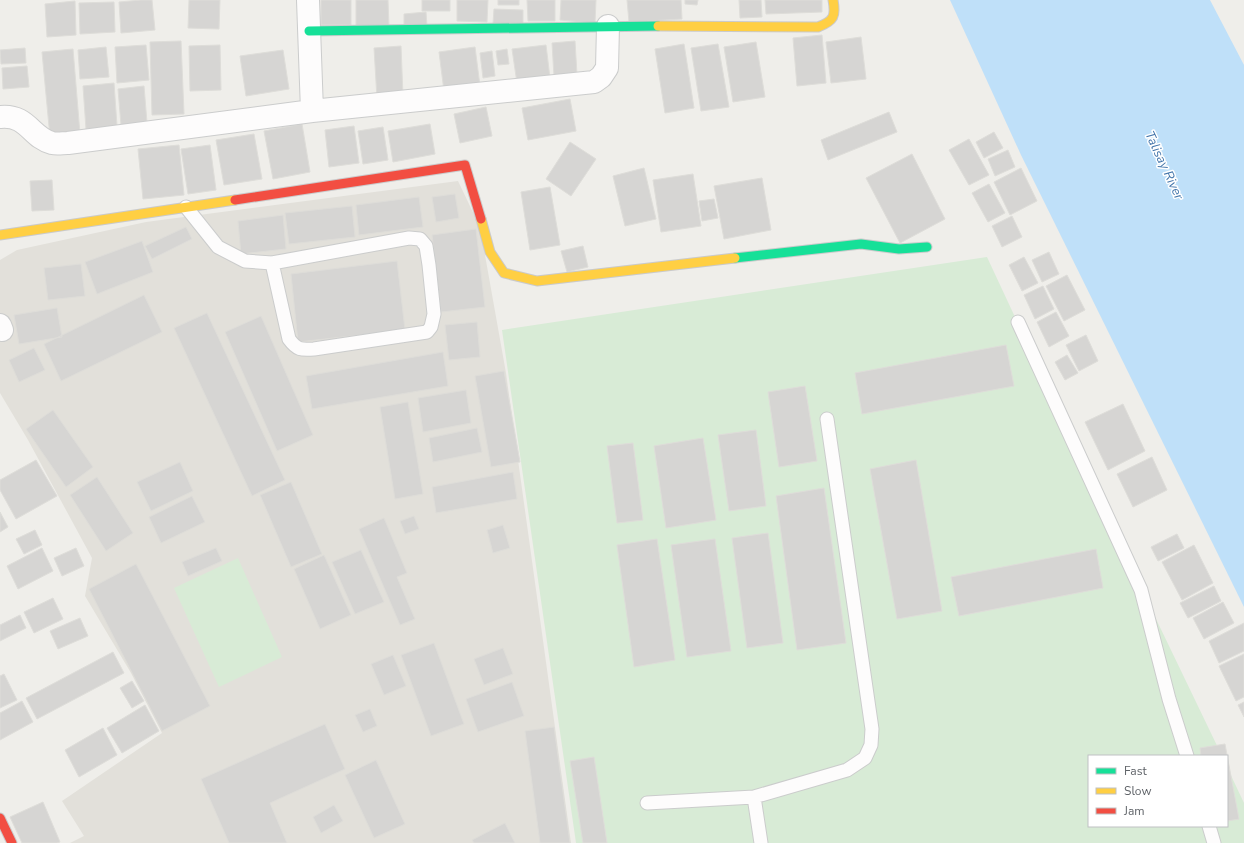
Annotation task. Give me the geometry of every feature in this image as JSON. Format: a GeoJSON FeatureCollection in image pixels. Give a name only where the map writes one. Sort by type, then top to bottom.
{"type":"FeatureCollection","features":[{"type":"Feature","properties":{"kind":"street"},"geometry":{"type":"LineString","coordinates":[[308,0],[312,111]]}},
{"type":"Feature","properties":{"kind":"street"},"geometry":{"type":"LineString","coordinates":[[309,31],[608,26],[818,27],[830,22],[833,17],[835,12],[833,0]]}},
{"type":"Feature","properties":{"kind":"street"},"geometry":{"type":"LineString","coordinates":[[0,117],[16,118],[42,138],[52,143],[68,144],[312,111],[594,82],[601,77],[607,68],[608,26]]}},
{"type":"Feature","properties":{"kind":"street"},"geometry":{"type":"LineString","coordinates":[[0,235],[465,164],[490,252],[504,273],[537,281],[861,244],[898,249],[927,247]]}},
{"type":"Feature","properties":{"kind":"street"},"geometry":{"type":"LineString","coordinates":[[0,818],[12,843]]}},
{"type":"Feature","properties":{"kind":"lane"},"geometry":{"type":"LineString","coordinates":[[186,207],[218,247],[245,261],[272,263],[409,238],[420,239],[426,246],[429,264],[434,314],[431,327],[427,332],[314,348],[303,349],[295,347],[289,339],[272,263]]}},
{"type":"Feature","properties":{"kind":"lane"},"geometry":{"type":"LineString","coordinates":[[1018,322],[1141,590],[1169,699],[1187,755]]}},
{"type":"Feature","properties":{"kind":"lane"},"geometry":{"type":"LineString","coordinates":[[647,803],[754,797],[847,770],[865,758],[871,745],[872,729],[827,419]]}},
{"type":"Feature","properties":{"kind":"lane"},"geometry":{"type":"LineString","coordinates":[[754,797],[761,843]]}},
{"type":"Feature","properties":{"kind":"lane"},"geometry":{"type":"LineString","coordinates":[[1209,827],[1214,843]]}},
{"type":"Feature","properties":{"kind":"shaded area"},"geometry":{"type":"Polygon","coordinates":[[[458,181],[480,227],[506,373],[571,843],[70,843],[84,836],[62,801],[162,733],[131,673],[85,596],[92,558],[28,440],[0,393],[0,260],[17,250],[146,222],[458,181]]]}},
{"type":"Feature","properties":{"kind":"green space"},"geometry":{"type":"Polygon","coordinates":[[[987,257],[1144,594],[1222,755],[1088,755],[1088,827],[1228,827],[1228,769],[1244,803],[1244,843],[576,843],[502,330],[987,257]]]}},
{"type":"Feature","properties":{"kind":"green space"},"geometry":{"type":"Polygon","coordinates":[[[238,558],[282,657],[219,687],[174,588],[238,558]]]}},
{"type":"Feature","properties":{"kind":"water","name":"Talisay River"},"geometry":{"type":"Polygon","coordinates":[[[950,0],[1210,0],[1244,65],[1244,607],[1021,155],[950,0]]]}},
{"type":"Feature","properties":{"kind":"building"},"geometry":{"type":"Polygon","coordinates":[[[152,0],[155,30],[121,33],[119,2],[152,0]]]}},
{"type":"Feature","properties":{"kind":"building"},"geometry":{"type":"Polygon","coordinates":[[[189,0],[220,0],[219,29],[188,28],[189,0]]]}},
{"type":"Feature","properties":{"kind":"building"},"geometry":{"type":"Polygon","coordinates":[[[321,0],[351,0],[351,25],[321,25],[321,0]]]}},
{"type":"Feature","properties":{"kind":"building"},"geometry":{"type":"Polygon","coordinates":[[[356,0],[388,0],[389,27],[356,27],[356,0]]]}},
{"type":"Feature","properties":{"kind":"building"},"geometry":{"type":"Polygon","coordinates":[[[422,0],[450,0],[450,11],[422,11],[422,0]]]}},
{"type":"Feature","properties":{"kind":"building"},"geometry":{"type":"Polygon","coordinates":[[[457,0],[488,0],[487,22],[457,21],[457,0]]]}},
{"type":"Feature","properties":{"kind":"building"},"geometry":{"type":"Polygon","coordinates":[[[498,0],[519,0],[519,5],[498,5],[498,0]]]}},
{"type":"Feature","properties":{"kind":"building"},"geometry":{"type":"Polygon","coordinates":[[[527,0],[555,0],[555,21],[528,21],[527,0]]]}},
{"type":"Feature","properties":{"kind":"building"},"geometry":{"type":"Polygon","coordinates":[[[561,0],[596,0],[595,23],[560,20],[561,0]]]}},
{"type":"Feature","properties":{"kind":"building"},"geometry":{"type":"Polygon","coordinates":[[[627,0],[681,0],[682,19],[629,22],[627,0]]]}},
{"type":"Feature","properties":{"kind":"building"},"geometry":{"type":"Polygon","coordinates":[[[685,0],[698,0],[697,5],[685,4],[685,0]]]}},
{"type":"Feature","properties":{"kind":"building"},"geometry":{"type":"Polygon","coordinates":[[[739,0],[761,0],[762,17],[740,18],[739,0]]]}},
{"type":"Feature","properties":{"kind":"building"},"geometry":{"type":"Polygon","coordinates":[[[765,0],[822,0],[822,12],[766,14],[765,0]]]}},
{"type":"Feature","properties":{"kind":"building"},"geometry":{"type":"Polygon","coordinates":[[[75,1],[76,35],[47,37],[45,4],[75,1]]]}},
{"type":"Feature","properties":{"kind":"building"},"geometry":{"type":"Polygon","coordinates":[[[114,2],[115,32],[80,34],[79,3],[114,2]]]}},
{"type":"Feature","properties":{"kind":"building"},"geometry":{"type":"Polygon","coordinates":[[[494,9],[523,10],[523,26],[493,24],[494,9]]]}},
{"type":"Feature","properties":{"kind":"building"},"geometry":{"type":"Polygon","coordinates":[[[426,12],[427,27],[404,28],[404,14],[426,12]]]}},
{"type":"Feature","properties":{"kind":"building"},"geometry":{"type":"Polygon","coordinates":[[[822,35],[826,83],[797,86],[793,38],[822,35]]]}},
{"type":"Feature","properties":{"kind":"building"},"geometry":{"type":"Polygon","coordinates":[[[861,37],[866,79],[831,83],[826,42],[861,37]]]}},
{"type":"Feature","properties":{"kind":"building"},"geometry":{"type":"Polygon","coordinates":[[[181,41],[184,114],[152,115],[150,42],[181,41]]]}},
{"type":"Feature","properties":{"kind":"building"},"geometry":{"type":"Polygon","coordinates":[[[575,41],[577,75],[554,76],[552,43],[575,41]]]}},
{"type":"Feature","properties":{"kind":"building"},"geometry":{"type":"Polygon","coordinates":[[[756,42],[765,97],[733,102],[724,47],[756,42]]]}},
{"type":"Feature","properties":{"kind":"building"},"geometry":{"type":"Polygon","coordinates":[[[684,44],[694,108],[665,113],[655,49],[684,44]]]}},
{"type":"Feature","properties":{"kind":"building"},"geometry":{"type":"Polygon","coordinates":[[[718,44],[729,107],[701,111],[691,48],[718,44]]]}},
{"type":"Feature","properties":{"kind":"building"},"geometry":{"type":"Polygon","coordinates":[[[146,45],[149,80],[117,83],[115,47],[146,45]]]}},
{"type":"Feature","properties":{"kind":"building"},"geometry":{"type":"Polygon","coordinates":[[[220,45],[221,90],[190,91],[189,46],[220,45]]]}},
{"type":"Feature","properties":{"kind":"building"},"geometry":{"type":"Polygon","coordinates":[[[546,45],[550,78],[517,83],[512,49],[546,45]]]}},
{"type":"Feature","properties":{"kind":"building"},"geometry":{"type":"Polygon","coordinates":[[[401,46],[403,97],[377,98],[374,48],[401,46]]]}},
{"type":"Feature","properties":{"kind":"building"},"geometry":{"type":"Polygon","coordinates":[[[106,47],[109,77],[80,79],[78,50],[106,47]]]}},
{"type":"Feature","properties":{"kind":"building"},"geometry":{"type":"Polygon","coordinates":[[[475,47],[480,86],[444,91],[439,52],[475,47]]]}},
{"type":"Feature","properties":{"kind":"building"},"geometry":{"type":"Polygon","coordinates":[[[25,48],[26,63],[1,64],[0,50],[25,48]]]}},
{"type":"Feature","properties":{"kind":"building"},"geometry":{"type":"Polygon","coordinates":[[[73,49],[80,134],[50,137],[42,52],[73,49]]]}},
{"type":"Feature","properties":{"kind":"building"},"geometry":{"type":"Polygon","coordinates":[[[507,49],[509,64],[498,65],[496,51],[507,49]]]}},
{"type":"Feature","properties":{"kind":"building"},"geometry":{"type":"Polygon","coordinates":[[[283,50],[289,89],[246,96],[240,56],[283,50]]]}},
{"type":"Feature","properties":{"kind":"building"},"geometry":{"type":"Polygon","coordinates":[[[492,51],[495,76],[483,78],[480,53],[492,51]]]}},
{"type":"Feature","properties":{"kind":"building"},"geometry":{"type":"Polygon","coordinates":[[[27,66],[29,87],[3,89],[2,68],[27,66]]]}},
{"type":"Feature","properties":{"kind":"building"},"geometry":{"type":"Polygon","coordinates":[[[114,83],[117,126],[86,129],[83,86],[114,83]]]}},
{"type":"Feature","properties":{"kind":"building"},"geometry":{"type":"Polygon","coordinates":[[[144,86],[147,123],[121,125],[118,89],[144,86]]]}},
{"type":"Feature","properties":{"kind":"building"},"geometry":{"type":"Polygon","coordinates":[[[570,99],[576,131],[528,140],[522,108],[570,99]]]}},
{"type":"Feature","properties":{"kind":"building"},"geometry":{"type":"Polygon","coordinates":[[[486,107],[492,136],[460,143],[454,114],[486,107]]]}},
{"type":"Feature","properties":{"kind":"building"},"geometry":{"type":"Polygon","coordinates":[[[889,112],[897,132],[828,160],[821,140],[889,112]]]}},
{"type":"Feature","properties":{"kind":"building"},"geometry":{"type":"Polygon","coordinates":[[[302,124],[310,172],[273,179],[264,131],[302,124]]]}},
{"type":"Feature","properties":{"kind":"building"},"geometry":{"type":"Polygon","coordinates":[[[430,124],[435,154],[393,162],[388,131],[430,124]]]}},
{"type":"Feature","properties":{"kind":"building"},"geometry":{"type":"Polygon","coordinates":[[[354,126],[359,163],[329,167],[325,130],[354,126]]]}},
{"type":"Feature","properties":{"kind":"building"},"geometry":{"type":"Polygon","coordinates":[[[383,127],[388,160],[363,164],[358,131],[383,127]]]}},
{"type":"Feature","properties":{"kind":"building"},"geometry":{"type":"Polygon","coordinates":[[[994,132],[1003,148],[984,158],[976,142],[994,132]]]}},
{"type":"Feature","properties":{"kind":"building"},"geometry":{"type":"Polygon","coordinates":[[[254,134],[262,179],[224,185],[216,140],[254,134]]]}},
{"type":"Feature","properties":{"kind":"building"},"geometry":{"type":"Polygon","coordinates":[[[969,139],[989,175],[969,185],[949,150],[969,139]]]}},
{"type":"Feature","properties":{"kind":"building"},"geometry":{"type":"Polygon","coordinates":[[[570,142],[596,159],[571,196],[546,179],[570,142]]]}},
{"type":"Feature","properties":{"kind":"building"},"geometry":{"type":"Polygon","coordinates":[[[179,145],[184,195],[143,199],[138,149],[179,145]]]}},
{"type":"Feature","properties":{"kind":"building"},"geometry":{"type":"Polygon","coordinates":[[[210,145],[216,190],[188,194],[181,149],[210,145]]]}},
{"type":"Feature","properties":{"kind":"building"},"geometry":{"type":"Polygon","coordinates":[[[1008,150],[1015,167],[995,176],[988,159],[1008,150]]]}},
{"type":"Feature","properties":{"kind":"building"},"geometry":{"type":"Polygon","coordinates":[[[912,154],[945,219],[900,243],[866,178],[912,154]]]}},
{"type":"Feature","properties":{"kind":"building"},"geometry":{"type":"Polygon","coordinates":[[[644,168],[656,219],[625,226],[613,176],[644,168]]]}},
{"type":"Feature","properties":{"kind":"building"},"geometry":{"type":"Polygon","coordinates":[[[1021,168],[1037,201],[1010,215],[994,182],[1021,168]]]}},
{"type":"Feature","properties":{"kind":"building"},"geometry":{"type":"Polygon","coordinates":[[[693,174],[701,226],[661,232],[653,180],[693,174]]]}},
{"type":"Feature","properties":{"kind":"building"},"geometry":{"type":"Polygon","coordinates":[[[762,178],[771,230],[724,239],[714,186],[762,178]]]}},
{"type":"Feature","properties":{"kind":"building"},"geometry":{"type":"Polygon","coordinates":[[[52,180],[54,210],[32,211],[30,181],[52,180]]]}},
{"type":"Feature","properties":{"kind":"building"},"geometry":{"type":"Polygon","coordinates":[[[989,184],[1005,213],[988,222],[972,193],[989,184]]]}},
{"type":"Feature","properties":{"kind":"building"},"geometry":{"type":"Polygon","coordinates":[[[550,187],[560,245],[530,250],[521,192],[550,187]]]}},
{"type":"Feature","properties":{"kind":"building"},"geometry":{"type":"Polygon","coordinates":[[[455,194],[459,218],[436,222],[432,197],[455,194]]]}},
{"type":"Feature","properties":{"kind":"building"},"geometry":{"type":"Polygon","coordinates":[[[419,197],[423,227],[359,235],[356,205],[419,197]]]}},
{"type":"Feature","properties":{"kind":"building"},"geometry":{"type":"Polygon","coordinates":[[[714,199],[718,218],[702,221],[699,201],[714,199]]]}},
{"type":"Feature","properties":{"kind":"building"},"geometry":{"type":"Polygon","coordinates":[[[352,206],[355,237],[289,244],[285,213],[352,206]]]}},
{"type":"Feature","properties":{"kind":"building"},"geometry":{"type":"Polygon","coordinates":[[[283,215],[286,249],[241,254],[238,221],[283,215]]]}},
{"type":"Feature","properties":{"kind":"building"},"geometry":{"type":"Polygon","coordinates":[[[1012,216],[1022,237],[1002,247],[992,226],[1012,216]]]}},
{"type":"Feature","properties":{"kind":"building"},"geometry":{"type":"Polygon","coordinates":[[[186,227],[192,239],[152,259],[145,246],[186,227]]]}},
{"type":"Feature","properties":{"kind":"building"},"geometry":{"type":"Polygon","coordinates":[[[476,229],[485,307],[441,312],[432,235],[476,229]]]}},
{"type":"Feature","properties":{"kind":"building"},"geometry":{"type":"Polygon","coordinates":[[[142,241],[153,272],[97,294],[85,262],[142,241]]]}},
{"type":"Feature","properties":{"kind":"building"},"geometry":{"type":"Polygon","coordinates":[[[583,246],[588,267],[567,272],[561,251],[583,246]]]}},
{"type":"Feature","properties":{"kind":"building"},"geometry":{"type":"Polygon","coordinates":[[[1049,252],[1059,274],[1042,282],[1032,260],[1049,252]]]}},
{"type":"Feature","properties":{"kind":"building"},"geometry":{"type":"Polygon","coordinates":[[[1024,257],[1038,283],[1022,291],[1009,265],[1024,257]]]}},
{"type":"Feature","properties":{"kind":"building"},"geometry":{"type":"Polygon","coordinates":[[[397,261],[405,330],[298,342],[291,274],[397,261]]]}},
{"type":"Feature","properties":{"kind":"building"},"geometry":{"type":"Polygon","coordinates":[[[81,264],[85,296],[48,300],[44,268],[81,264]]]}},
{"type":"Feature","properties":{"kind":"building"},"geometry":{"type":"Polygon","coordinates":[[[1067,275],[1085,310],[1064,321],[1046,286],[1067,275]]]}},
{"type":"Feature","properties":{"kind":"building"},"geometry":{"type":"Polygon","coordinates":[[[1043,286],[1054,309],[1035,319],[1024,295],[1043,286]]]}},
{"type":"Feature","properties":{"kind":"building"},"geometry":{"type":"Polygon","coordinates":[[[144,295],[162,332],[61,381],[44,344],[144,295]]]}},
{"type":"Feature","properties":{"kind":"building"},"geometry":{"type":"Polygon","coordinates":[[[57,308],[62,337],[19,344],[14,315],[57,308]]]}},
{"type":"Feature","properties":{"kind":"building"},"geometry":{"type":"Polygon","coordinates":[[[1056,312],[1069,336],[1049,347],[1037,322],[1056,312]]]}},
{"type":"Feature","properties":{"kind":"building"},"geometry":{"type":"Polygon","coordinates":[[[207,313],[285,480],[252,496],[174,328],[207,313]]]}},
{"type":"Feature","properties":{"kind":"building"},"geometry":{"type":"Polygon","coordinates":[[[261,316],[313,435],[277,451],[225,332],[261,316]]]}},
{"type":"Feature","properties":{"kind":"building"},"geometry":{"type":"Polygon","coordinates":[[[477,322],[480,357],[449,360],[445,325],[477,322]]]}},
{"type":"Feature","properties":{"kind":"building"},"geometry":{"type":"Polygon","coordinates":[[[1086,335],[1098,361],[1079,371],[1066,345],[1086,335]]]}},
{"type":"Feature","properties":{"kind":"building"},"geometry":{"type":"Polygon","coordinates":[[[1006,345],[1014,386],[862,414],[855,373],[1006,345]]]}},
{"type":"Feature","properties":{"kind":"building"},"geometry":{"type":"Polygon","coordinates":[[[34,348],[45,370],[19,382],[9,360],[34,348]]]}},
{"type":"Feature","properties":{"kind":"building"},"geometry":{"type":"Polygon","coordinates":[[[443,352],[448,386],[312,409],[306,376],[443,352]]]}},
{"type":"Feature","properties":{"kind":"building"},"geometry":{"type":"Polygon","coordinates":[[[1067,355],[1078,373],[1065,380],[1055,362],[1067,355]]]}},
{"type":"Feature","properties":{"kind":"building"},"geometry":{"type":"Polygon","coordinates":[[[504,371],[520,462],[491,467],[475,376],[504,371]]]}},
{"type":"Feature","properties":{"kind":"building"},"geometry":{"type":"Polygon","coordinates":[[[805,386],[817,461],[779,467],[768,392],[805,386]]]}},
{"type":"Feature","properties":{"kind":"building"},"geometry":{"type":"Polygon","coordinates":[[[466,390],[471,423],[423,432],[418,398],[466,390]]]}},
{"type":"Feature","properties":{"kind":"building"},"geometry":{"type":"Polygon","coordinates":[[[408,402],[423,494],[395,499],[380,407],[408,402]]]}},
{"type":"Feature","properties":{"kind":"building"},"geometry":{"type":"Polygon","coordinates":[[[1123,404],[1145,451],[1108,470],[1085,422],[1123,404]]]}},
{"type":"Feature","properties":{"kind":"building"},"geometry":{"type":"Polygon","coordinates":[[[53,410],[93,467],[66,487],[26,429],[53,410]]]}},
{"type":"Feature","properties":{"kind":"building"},"geometry":{"type":"Polygon","coordinates":[[[477,428],[482,452],[433,462],[429,438],[477,428]]]}},
{"type":"Feature","properties":{"kind":"building"},"geometry":{"type":"Polygon","coordinates":[[[756,430],[766,506],[729,511],[718,435],[756,430]]]}},
{"type":"Feature","properties":{"kind":"building"},"geometry":{"type":"Polygon","coordinates":[[[703,438],[716,520],[666,528],[654,446],[703,438]]]}},
{"type":"Feature","properties":{"kind":"building"},"geometry":{"type":"Polygon","coordinates":[[[633,443],[643,520],[617,523],[607,446],[633,443]]]}},
{"type":"Feature","properties":{"kind":"building"},"geometry":{"type":"Polygon","coordinates":[[[1152,457],[1167,490],[1133,507],[1117,474],[1152,457]]]}},
{"type":"Feature","properties":{"kind":"building"},"geometry":{"type":"Polygon","coordinates":[[[36,460],[57,496],[16,519],[0,490],[0,480],[36,460]]]}},
{"type":"Feature","properties":{"kind":"building"},"geometry":{"type":"Polygon","coordinates":[[[916,460],[942,611],[897,619],[870,469],[916,460]]]}},
{"type":"Feature","properties":{"kind":"building"},"geometry":{"type":"Polygon","coordinates":[[[180,462],[193,491],[151,511],[137,482],[180,462]]]}},
{"type":"Feature","properties":{"kind":"building"},"geometry":{"type":"Polygon","coordinates":[[[513,472],[517,499],[436,513],[432,487],[513,472]]]}},
{"type":"Feature","properties":{"kind":"building"},"geometry":{"type":"Polygon","coordinates":[[[97,477],[133,533],[106,551],[70,495],[97,477]]]}},
{"type":"Feature","properties":{"kind":"building"},"geometry":{"type":"Polygon","coordinates":[[[291,482],[322,554],[291,567],[260,495],[291,482]]]}},
{"type":"Feature","properties":{"kind":"building"},"geometry":{"type":"Polygon","coordinates":[[[824,488],[846,643],[797,650],[776,496],[824,488]]]}},
{"type":"Feature","properties":{"kind":"building"},"geometry":{"type":"Polygon","coordinates":[[[192,496],[205,522],[161,543],[149,517],[192,496]]]}},
{"type":"Feature","properties":{"kind":"building"},"geometry":{"type":"Polygon","coordinates":[[[0,512],[8,527],[0,532],[0,512]]]}},
{"type":"Feature","properties":{"kind":"building"},"geometry":{"type":"Polygon","coordinates":[[[414,516],[419,529],[405,534],[400,521],[414,516]]]}},
{"type":"Feature","properties":{"kind":"building"},"geometry":{"type":"Polygon","coordinates":[[[384,518],[407,573],[397,577],[415,619],[400,625],[359,529],[384,518]]]}},
{"type":"Feature","properties":{"kind":"building"},"geometry":{"type":"Polygon","coordinates":[[[503,525],[510,548],[493,553],[487,530],[503,525]]]}},
{"type":"Feature","properties":{"kind":"building"},"geometry":{"type":"Polygon","coordinates":[[[35,530],[42,545],[24,554],[16,539],[35,530]]]}},
{"type":"Feature","properties":{"kind":"building"},"geometry":{"type":"Polygon","coordinates":[[[768,533],[783,643],[747,648],[732,538],[768,533]]]}},
{"type":"Feature","properties":{"kind":"building"},"geometry":{"type":"Polygon","coordinates":[[[1177,534],[1184,548],[1158,561],[1151,547],[1177,534]]]}},
{"type":"Feature","properties":{"kind":"building"},"geometry":{"type":"Polygon","coordinates":[[[657,539],[675,660],[634,667],[617,545],[657,539]]]}},
{"type":"Feature","properties":{"kind":"building"},"geometry":{"type":"Polygon","coordinates":[[[715,539],[731,651],[687,657],[671,545],[715,539]]]}},
{"type":"Feature","properties":{"kind":"building"},"geometry":{"type":"Polygon","coordinates":[[[1194,545],[1213,583],[1182,600],[1162,562],[1194,545]]]}},
{"type":"Feature","properties":{"kind":"building"},"geometry":{"type":"Polygon","coordinates":[[[42,548],[53,571],[18,589],[7,566],[42,548]]]}},
{"type":"Feature","properties":{"kind":"building"},"geometry":{"type":"Polygon","coordinates":[[[76,548],[84,566],[62,576],[54,558],[76,548]]]}},
{"type":"Feature","properties":{"kind":"building"},"geometry":{"type":"Polygon","coordinates":[[[216,548],[222,561],[188,576],[182,562],[216,548]]]}},
{"type":"Feature","properties":{"kind":"building"},"geometry":{"type":"Polygon","coordinates":[[[1096,549],[1103,588],[959,616],[951,577],[1096,549]]]}},
{"type":"Feature","properties":{"kind":"building"},"geometry":{"type":"Polygon","coordinates":[[[361,550],[384,602],[355,614],[332,562],[361,550]]]}},
{"type":"Feature","properties":{"kind":"building"},"geometry":{"type":"Polygon","coordinates":[[[324,555],[351,615],[320,629],[294,569],[324,555]]]}},
{"type":"Feature","properties":{"kind":"building"},"geometry":{"type":"Polygon","coordinates":[[[136,564],[210,706],[162,731],[89,589],[136,564]]]}},
{"type":"Feature","properties":{"kind":"building"},"geometry":{"type":"Polygon","coordinates":[[[1214,586],[1221,601],[1188,618],[1180,603],[1214,586]]]}},
{"type":"Feature","properties":{"kind":"building"},"geometry":{"type":"Polygon","coordinates":[[[53,598],[63,619],[34,633],[24,612],[53,598]]]}},
{"type":"Feature","properties":{"kind":"building"},"geometry":{"type":"Polygon","coordinates":[[[1223,602],[1234,623],[1204,639],[1193,618],[1223,602]]]}},
{"type":"Feature","properties":{"kind":"building"},"geometry":{"type":"Polygon","coordinates":[[[20,615],[26,628],[0,641],[0,625],[20,615]]]}},
{"type":"Feature","properties":{"kind":"building"},"geometry":{"type":"Polygon","coordinates":[[[80,618],[88,636],[58,649],[50,631],[80,618]]]}},
{"type":"Feature","properties":{"kind":"building"},"geometry":{"type":"Polygon","coordinates":[[[1244,623],[1244,651],[1219,663],[1209,641],[1244,623]]]}},
{"type":"Feature","properties":{"kind":"building"},"geometry":{"type":"Polygon","coordinates":[[[434,643],[464,724],[431,736],[401,655],[434,643]]]}},
{"type":"Feature","properties":{"kind":"building"},"geometry":{"type":"Polygon","coordinates":[[[503,648],[513,674],[484,685],[474,659],[503,648]]]}},
{"type":"Feature","properties":{"kind":"building"},"geometry":{"type":"Polygon","coordinates":[[[113,652],[124,673],[37,719],[26,698],[113,652]]]}},
{"type":"Feature","properties":{"kind":"building"},"geometry":{"type":"Polygon","coordinates":[[[1244,654],[1244,697],[1236,701],[1219,666],[1244,654]]]}},
{"type":"Feature","properties":{"kind":"building"},"geometry":{"type":"Polygon","coordinates":[[[393,655],[406,686],[384,695],[371,664],[393,655]]]}},
{"type":"Feature","properties":{"kind":"building"},"geometry":{"type":"Polygon","coordinates":[[[4,674],[17,700],[0,708],[0,676],[4,674]]]}},
{"type":"Feature","properties":{"kind":"building"},"geometry":{"type":"Polygon","coordinates":[[[132,681],[144,701],[132,708],[120,688],[132,681]]]}},
{"type":"Feature","properties":{"kind":"building"},"geometry":{"type":"Polygon","coordinates":[[[512,682],[524,716],[478,732],[466,699],[512,682]]]}},
{"type":"Feature","properties":{"kind":"building"},"geometry":{"type":"Polygon","coordinates":[[[22,701],[33,722],[0,740],[0,713],[22,701]]]}},
{"type":"Feature","properties":{"kind":"building"},"geometry":{"type":"Polygon","coordinates":[[[1244,702],[1244,717],[1238,705],[1244,702]]]}},
{"type":"Feature","properties":{"kind":"building"},"geometry":{"type":"Polygon","coordinates":[[[145,705],[159,731],[122,753],[107,728],[145,705]]]}},
{"type":"Feature","properties":{"kind":"building"},"geometry":{"type":"Polygon","coordinates":[[[370,709],[377,726],[363,732],[355,715],[370,709]]]}},
{"type":"Feature","properties":{"kind":"building"},"geometry":{"type":"Polygon","coordinates":[[[325,724],[345,769],[270,803],[287,843],[229,843],[201,779],[325,724]]]}},
{"type":"Feature","properties":{"kind":"building"},"geometry":{"type":"Polygon","coordinates":[[[554,727],[570,843],[540,843],[525,731],[554,727]]]}},
{"type":"Feature","properties":{"kind":"building"},"geometry":{"type":"Polygon","coordinates":[[[103,728],[117,755],[79,777],[65,750],[103,728]]]}},
{"type":"Feature","properties":{"kind":"building"},"geometry":{"type":"Polygon","coordinates":[[[1225,744],[1227,755],[1201,755],[1200,748],[1225,744]]]}},
{"type":"Feature","properties":{"kind":"building"},"geometry":{"type":"Polygon","coordinates":[[[594,757],[607,843],[583,843],[570,761],[594,757]]]}},
{"type":"Feature","properties":{"kind":"building"},"geometry":{"type":"Polygon","coordinates":[[[376,760],[405,824],[374,838],[345,775],[376,760]]]}},
{"type":"Feature","properties":{"kind":"building"},"geometry":{"type":"Polygon","coordinates":[[[1228,760],[1239,819],[1228,821],[1228,760]]]}},
{"type":"Feature","properties":{"kind":"building"},"geometry":{"type":"Polygon","coordinates":[[[43,802],[60,842],[22,843],[10,817],[43,802]]]}},
{"type":"Feature","properties":{"kind":"building"},"geometry":{"type":"Polygon","coordinates":[[[334,805],[343,821],[321,833],[313,817],[334,805]]]}},
{"type":"Feature","properties":{"kind":"building"},"geometry":{"type":"Polygon","coordinates":[[[505,823],[515,843],[474,843],[472,840],[505,823]]]}},
{"type":"Feature","properties":{"kind":"traffic: fast"},"geometry":{"type":"LineString","coordinates":[[309,31],[658,26]]}},
{"type":"Feature","properties":{"kind":"traffic: fast"},"geometry":{"type":"LineString","coordinates":[[735,258],[861,244],[899,249],[927,247]]}},
{"type":"Feature","properties":{"kind":"traffic: slow"},"geometry":{"type":"LineString","coordinates":[[658,26],[818,27],[828,22],[833,17],[833,0]]}},
{"type":"Feature","properties":{"kind":"traffic: slow"},"geometry":{"type":"LineString","coordinates":[[0,235],[235,200]]}},
{"type":"Feature","properties":{"kind":"traffic: slow"},"geometry":{"type":"LineString","coordinates":[[481,219],[490,252],[504,273],[537,281],[735,258]]}},
{"type":"Feature","properties":{"kind":"traffic: jam"},"geometry":{"type":"LineString","coordinates":[[235,200],[465,165],[481,219]]}},
{"type":"Feature","properties":{"kind":"traffic: jam"},"geometry":{"type":"LineString","coordinates":[[0,818],[12,843]]}}]}
